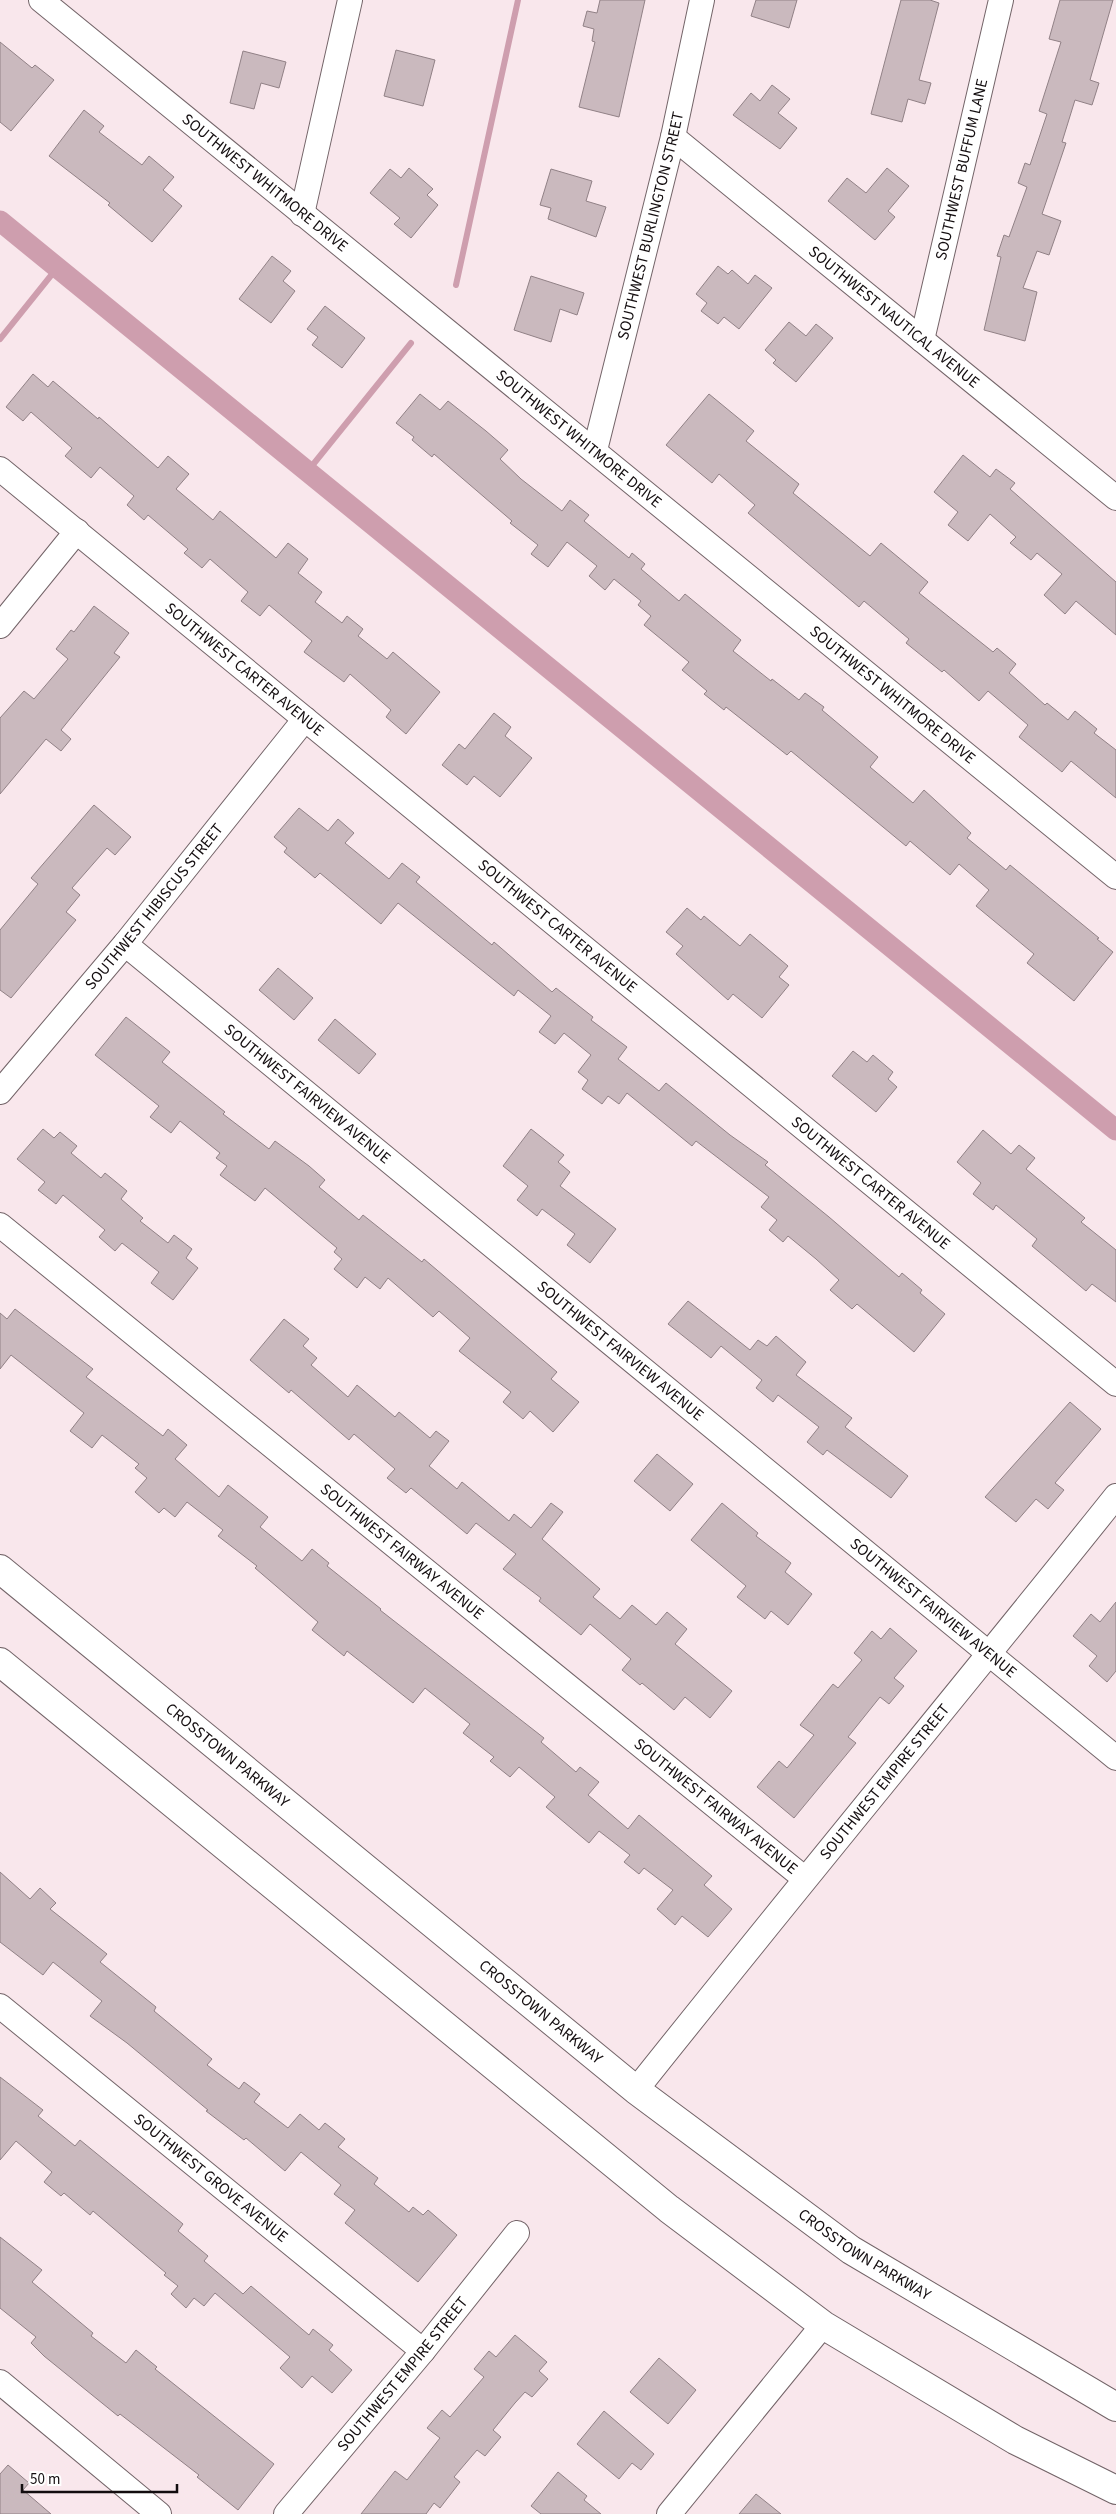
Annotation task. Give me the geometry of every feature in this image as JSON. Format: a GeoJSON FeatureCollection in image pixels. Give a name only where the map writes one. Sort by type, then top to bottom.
{"type":"FeatureCollection","features":[{"type":"Feature","properties":{"kind":"main road","name":"CROSSTOWN PARKWAY"},"geometry":{"type":"LineString","coordinates":[[0,1569],[636,2090],[851,2250],[1116,2407]]}},
{"type":"Feature","properties":{"kind":"main road"},"geometry":{"type":"LineString","coordinates":[[0,1662],[669,2210],[823,2325],[1015,2440],[1116,2490]]}},
{"type":"Feature","properties":{"kind":"street"},"geometry":{"type":"LineString","coordinates":[[302,214],[350,0]]}},
{"type":"Feature","properties":{"kind":"street","name":"SOUTHWEST BURLINGTON STREET"},"geometry":{"type":"LineString","coordinates":[[595,450],[672,137],[702,0]]}},
{"type":"Feature","properties":{"kind":"street","name":"SOUTHWEST BUFFUM LANE"},"geometry":{"type":"LineString","coordinates":[[922,340],[1001,0]]}},
{"type":"Feature","properties":{"kind":"street","name":"SOUTHWEST WHITMORE DRIVE"},"geometry":{"type":"LineString","coordinates":[[47,2],[302,214],[595,450],[1116,877]]}},
{"type":"Feature","properties":{"kind":"street","name":"SOUTHWEST NAUTICAL AVENUE"},"geometry":{"type":"LineString","coordinates":[[672,137],[1116,498]]}},
{"type":"Feature","properties":{"kind":"street","name":"SOUTHWEST CARTER AVENUE"},"geometry":{"type":"LineString","coordinates":[[0,469],[1116,1384]]}},
{"type":"Feature","properties":{"kind":"street"},"geometry":{"type":"LineString","coordinates":[[0,626],[77,531]]}},
{"type":"Feature","properties":{"kind":"street","name":"SOUTHWEST HIBISCUS STREET"},"geometry":{"type":"LineString","coordinates":[[0,1092],[125,944],[305,719]]}},
{"type":"Feature","properties":{"kind":"street","name":"SOUTHWEST FAIRVIEW AVENUE"},"geometry":{"type":"LineString","coordinates":[[125,944],[1116,1758]]}},
{"type":"Feature","properties":{"kind":"street","name":"SOUTHWEST FAIRWAY AVENUE"},"geometry":{"type":"LineString","coordinates":[[0,1225],[804,1878]]}},
{"type":"Feature","properties":{"kind":"street","name":"SOUTHWEST EMPIRE STREET"},"geometry":{"type":"LineString","coordinates":[[636,2090],[804,1878],[989,1655],[1116,1496]]}},
{"type":"Feature","properties":{"kind":"street","name":"SOUTHWEST GROVE AVENUE"},"geometry":{"type":"LineString","coordinates":[[0,2006],[423,2351]]}},
{"type":"Feature","properties":{"kind":"street","name":"SOUTHWEST EMPIRE STREET"},"geometry":{"type":"LineString","coordinates":[[286,2514],[423,2351],[517,2233]]}},
{"type":"Feature","properties":{"kind":"street"},"geometry":{"type":"LineString","coordinates":[[669,2514],[823,2325]]}},
{"type":"Feature","properties":{"kind":"street"},"geometry":{"type":"LineString","coordinates":[[0,2382],[160,2514]]}},
{"type":"Feature","properties":{"kind":"building"},"geometry":{"type":"Polygon","coordinates":[[[600,0],[645,0],[619,117],[579,107],[595,42],[592,41],[594,29],[583,26],[587,11],[597,13],[600,0]]]}},
{"type":"Feature","properties":{"kind":"building"},"geometry":{"type":"Polygon","coordinates":[[[756,0],[797,0],[789,28],[751,16],[756,0]]]}},
{"type":"Feature","properties":{"kind":"building"},"geometry":{"type":"Polygon","coordinates":[[[901,0],[930,0],[939,3],[919,80],[931,83],[925,104],[908,99],[902,122],[871,114],[901,0]]]}},
{"type":"Feature","properties":{"kind":"building"},"geometry":{"type":"Polygon","coordinates":[[[1060,0],[1113,0],[1090,80],[1099,83],[1092,105],[1075,100],[1062,142],[1066,143],[1042,214],[1061,221],[1049,255],[1037,251],[1023,288],[1037,292],[1025,341],[984,330],[1001,257],[997,256],[1004,235],[1009,237],[1027,187],[1018,183],[1025,163],[1030,165],[1047,114],[1039,111],[1061,42],[1049,39],[1060,0]]]}},
{"type":"Feature","properties":{"kind":"building"},"geometry":{"type":"Polygon","coordinates":[[[0,42],[32,68],[35,65],[54,80],[11,131],[0,122],[0,42]]]}},
{"type":"Feature","properties":{"kind":"building"},"geometry":{"type":"Polygon","coordinates":[[[396,50],[435,60],[423,106],[384,96],[396,50]]]}},
{"type":"Feature","properties":{"kind":"building"},"geometry":{"type":"Polygon","coordinates":[[[243,51],[286,62],[279,88],[261,83],[254,109],[230,103],[243,51]]]}},
{"type":"Feature","properties":{"kind":"building"},"geometry":{"type":"Polygon","coordinates":[[[772,85],[790,99],[778,113],[797,128],[780,149],[733,115],[751,93],[760,101],[772,85]]]}},
{"type":"Feature","properties":{"kind":"building"},"geometry":{"type":"Polygon","coordinates":[[[84,110],[104,126],[99,132],[142,165],[149,156],[174,177],[163,190],[182,206],[152,242],[108,205],[110,203],[49,156],[84,110]]]}},
{"type":"Feature","properties":{"kind":"building"},"geometry":{"type":"Polygon","coordinates":[[[409,168],[433,189],[427,195],[438,205],[411,238],[394,224],[400,218],[370,193],[390,169],[401,178],[409,168]]]}},
{"type":"Feature","properties":{"kind":"building"},"geometry":{"type":"Polygon","coordinates":[[[887,168],[909,186],[888,211],[895,217],[875,240],[828,201],[847,178],[866,193],[887,168]]]}},
{"type":"Feature","properties":{"kind":"building"},"geometry":{"type":"Polygon","coordinates":[[[551,169],[592,181],[586,201],[606,207],[596,237],[548,219],[551,208],[540,205],[551,169]]]}},
{"type":"Feature","properties":{"kind":"building"},"geometry":{"type":"Polygon","coordinates":[[[272,256],[291,271],[283,281],[295,291],[271,323],[239,299],[272,256]]]}},
{"type":"Feature","properties":{"kind":"building"},"geometry":{"type":"Polygon","coordinates":[[[718,266],[728,274],[732,270],[748,284],[755,275],[772,288],[739,329],[724,317],[718,324],[701,311],[707,303],[696,294],[718,266]]]}},
{"type":"Feature","properties":{"kind":"building"},"geometry":{"type":"Polygon","coordinates":[[[531,276],[584,293],[577,315],[560,309],[551,342],[514,330],[531,276]]]}},
{"type":"Feature","properties":{"kind":"building"},"geometry":{"type":"Polygon","coordinates":[[[325,306],[365,338],[342,368],[312,345],[318,337],[307,329],[325,306]]]}},
{"type":"Feature","properties":{"kind":"building"},"geometry":{"type":"Polygon","coordinates":[[[789,322],[806,336],[816,324],[833,338],[796,382],[773,363],[776,360],[765,350],[789,322]]]}},
{"type":"Feature","properties":{"kind":"building"},"geometry":{"type":"Polygon","coordinates":[[[33,374],[48,387],[53,381],[98,419],[99,417],[158,468],[168,456],[189,474],[176,489],[213,520],[220,511],[276,558],[288,543],[308,559],[298,573],[322,592],[315,602],[342,623],[347,616],[363,629],[358,636],[387,659],[393,652],[440,692],[406,734],[386,717],[391,710],[350,674],[344,682],[304,652],[312,641],[269,605],[260,616],[241,601],[248,592],[210,559],[202,568],[184,553],[188,549],[148,515],[144,520],[127,505],[134,496],[100,467],[91,478],[65,456],[72,448],[31,412],[23,421],[6,407],[33,374]]]}},
{"type":"Feature","properties":{"kind":"building"},"geometry":{"type":"Polygon","coordinates":[[[420,394],[440,410],[448,401],[486,431],[508,450],[500,459],[521,479],[562,511],[570,500],[589,515],[584,521],[629,558],[632,553],[645,564],[641,569],[679,601],[685,594],[741,640],[733,651],[799,700],[805,693],[824,707],[822,710],[878,757],[870,767],[913,803],[924,790],[971,833],[967,838],[1006,870],[1010,865],[1099,938],[1097,939],[1113,952],[1074,1001],[1027,963],[1034,954],[976,906],[989,890],[959,864],[950,875],[910,841],[906,846],[791,751],[787,755],[726,707],[724,710],[704,694],[707,691],[682,670],[689,662],[644,625],[651,616],[638,605],[641,601],[614,579],[605,590],[589,576],[597,566],[567,542],[548,567],[531,554],[538,545],[510,523],[512,521],[434,454],[432,457],[412,440],[414,437],[396,423],[420,394]]]}},
{"type":"Feature","properties":{"kind":"building"},"geometry":{"type":"Polygon","coordinates":[[[709,394],[754,431],[746,441],[799,484],[793,493],[870,556],[881,543],[928,582],[919,593],[993,652],[997,648],[1016,664],[1009,673],[1045,705],[1047,703],[1068,720],[1075,711],[1097,729],[1094,733],[1116,750],[1116,798],[1071,761],[1062,772],[1019,737],[1028,725],[988,691],[979,701],[944,670],[942,672],[906,643],[909,639],[864,601],[859,607],[748,513],[755,505],[719,474],[712,483],[666,445],[709,394]]]}},
{"type":"Feature","properties":{"kind":"building"},"geometry":{"type":"Polygon","coordinates":[[[963,455],[990,477],[996,469],[1015,483],[1010,489],[1116,582],[1116,635],[1076,601],[1065,614],[1044,595],[1062,574],[1037,553],[1031,560],[1010,543],[1016,537],[990,514],[968,541],[948,525],[958,512],[934,492],[963,455]]]}},
{"type":"Feature","properties":{"kind":"building"},"geometry":{"type":"Polygon","coordinates":[[[94,606],[129,633],[114,653],[120,657],[61,730],[71,739],[61,751],[46,739],[0,794],[0,718],[24,691],[34,699],[68,659],[56,649],[71,630],[74,632],[94,606]]]}},
{"type":"Feature","properties":{"kind":"building"},"geometry":{"type":"Polygon","coordinates":[[[494,713],[511,727],[505,736],[532,758],[500,797],[474,776],[467,785],[442,765],[459,744],[465,749],[494,713]]]}},
{"type":"Feature","properties":{"kind":"building"},"geometry":{"type":"Polygon","coordinates":[[[94,805],[131,837],[115,855],[107,848],[72,888],[80,895],[66,912],[76,920],[11,998],[0,990],[0,930],[38,884],[31,878],[94,805]]]}},
{"type":"Feature","properties":{"kind":"building"},"geometry":{"type":"Polygon","coordinates":[[[299,808],[328,831],[338,819],[354,833],[345,843],[389,879],[402,863],[420,877],[416,882],[492,945],[494,942],[552,992],[556,988],[593,1017],[591,1020],[627,1047],[618,1059],[659,1091],[666,1083],[730,1135],[768,1162],[765,1165],[899,1277],[902,1273],[922,1290],[920,1293],[945,1314],[914,1352],[857,1304],[852,1309],[830,1290],[839,1280],[816,1259],[788,1236],[783,1242],[769,1230],[777,1220],[761,1207],[769,1197],[696,1141],[692,1146],[627,1093],[619,1104],[608,1096],[602,1104],[582,1089],[588,1080],[578,1072],[591,1055],[564,1033],[555,1044],[539,1032],[551,1016],[518,990],[514,996],[398,903],[381,924],[320,873],[315,878],[284,852],[287,848],[274,837],[299,808]]]}},
{"type":"Feature","properties":{"kind":"building"},"geometry":{"type":"Polygon","coordinates":[[[687,908],[701,920],[704,916],[740,946],[750,934],[788,966],[779,977],[789,985],[762,1018],[733,994],[728,1000],[676,954],[683,946],[666,932],[687,908]]]}},
{"type":"Feature","properties":{"kind":"building"},"geometry":{"type":"Polygon","coordinates":[[[278,968],[313,998],[294,1020],[259,990],[278,968]]]}},
{"type":"Feature","properties":{"kind":"building"},"geometry":{"type":"Polygon","coordinates":[[[126,1017],[170,1052],[162,1062],[225,1112],[223,1114],[269,1149],[275,1141],[309,1166],[325,1180],[319,1187],[359,1220],[363,1215],[422,1262],[424,1259],[557,1372],[551,1379],[579,1402],[553,1432],[530,1411],[523,1419],[503,1402],[511,1392],[459,1351],[470,1338],[439,1311],[433,1317],[388,1278],[380,1289],[365,1277],[357,1288],[334,1269],[342,1259],[334,1252],[337,1248],[265,1188],[255,1201],[220,1175],[227,1166],[216,1158],[220,1153],[180,1121],[171,1133],[150,1117],[159,1106],[95,1055],[126,1017]]]}},
{"type":"Feature","properties":{"kind":"building"},"geometry":{"type":"Polygon","coordinates":[[[335,1019],[376,1054],[359,1074],[318,1040],[335,1019]]]}},
{"type":"Feature","properties":{"kind":"building"},"geometry":{"type":"Polygon","coordinates":[[[853,1051],[867,1062],[873,1055],[893,1072],[888,1079],[897,1087],[876,1112],[832,1076],[853,1051]]]}},
{"type":"Feature","properties":{"kind":"building"},"geometry":{"type":"Polygon","coordinates":[[[43,1129],[54,1138],[60,1132],[77,1146],[71,1153],[101,1178],[105,1173],[127,1191],[121,1199],[143,1218],[140,1221],[168,1243],[174,1235],[192,1249],[186,1258],[198,1268],[173,1300],[151,1283],[159,1272],[122,1243],[115,1251],[99,1237],[105,1230],[63,1195],[56,1204],[38,1190],[45,1182],[17,1159],[43,1129]]]}},
{"type":"Feature","properties":{"kind":"building"},"geometry":{"type":"Polygon","coordinates":[[[531,1129],[564,1155],[558,1162],[570,1172],[560,1186],[616,1229],[590,1263],[567,1245],[575,1234],[542,1209],[537,1216],[517,1200],[528,1186],[503,1166],[531,1129]]]}},
{"type":"Feature","properties":{"kind":"building"},"geometry":{"type":"Polygon","coordinates":[[[983,1130],[1011,1154],[1019,1145],[1035,1158],[1026,1169],[1085,1218],[1081,1222],[1116,1250],[1116,1302],[1092,1284],[1086,1291],[1032,1246],[1037,1239],[996,1205],[993,1210],[973,1194],[981,1183],[957,1162],[983,1130]]]}},
{"type":"Feature","properties":{"kind":"building"},"geometry":{"type":"Polygon","coordinates":[[[688,1301],[750,1350],[758,1340],[767,1346],[776,1336],[806,1362],[796,1375],[852,1418],[845,1427],[908,1476],[891,1498],[827,1450],[823,1455],[807,1442],[819,1427],[778,1395],[773,1402],[756,1388],[762,1380],[721,1346],[711,1358],[668,1324],[688,1301]]]}},
{"type":"Feature","properties":{"kind":"building"},"geometry":{"type":"Polygon","coordinates":[[[15,1309],[93,1369],[86,1377],[163,1436],[168,1429],[187,1445],[175,1459],[219,1497],[228,1485],[268,1517],[260,1527],[302,1561],[312,1549],[329,1563],[327,1566],[380,1610],[544,1738],[541,1742],[576,1772],[580,1767],[599,1782],[588,1795],[628,1829],[639,1815],[712,1876],[704,1885],[732,1909],[708,1937],[682,1916],[675,1925],[657,1909],[673,1890],[644,1868],[639,1874],[624,1862],[630,1855],[599,1831],[589,1843],[546,1807],[555,1797],[519,1767],[510,1777],[490,1761],[494,1757],[463,1733],[470,1724],[425,1688],[413,1703],[347,1651],[344,1656],[312,1630],[318,1622],[255,1568],[257,1566],[218,1536],[223,1530],[187,1502],[175,1517],[164,1508],[159,1513],[135,1492],[147,1478],[135,1468],[139,1464],[102,1435],[92,1448],[70,1431],[84,1413],[11,1355],[0,1369],[0,1313],[7,1319],[15,1309]]]}},
{"type":"Feature","properties":{"kind":"building"},"geometry":{"type":"Polygon","coordinates":[[[284,1319],[309,1339],[303,1346],[317,1358],[311,1365],[348,1397],[357,1385],[395,1417],[399,1412],[430,1438],[436,1431],[449,1441],[429,1466],[457,1489],[462,1482],[509,1521],[514,1514],[531,1528],[551,1503],[563,1512],[542,1539],[600,1589],[593,1597],[620,1619],[632,1605],[656,1625],[667,1612],[687,1629],[675,1644],[732,1691],[710,1718],[685,1697],[674,1710],[642,1683],[640,1685],[622,1670],[631,1659],[590,1624],[581,1635],[539,1601],[541,1598],[503,1569],[516,1554],[476,1523],[467,1534],[411,1488],[406,1493],[387,1478],[395,1469],[354,1434],[349,1440],[291,1390],[289,1393],[250,1360],[284,1319]]]}},
{"type":"Feature","properties":{"kind":"building"},"geometry":{"type":"Polygon","coordinates":[[[1070,1402],[1101,1429],[1055,1483],[1064,1490],[1048,1509],[1036,1499],[1016,1522],[985,1497],[1070,1402]]]}},
{"type":"Feature","properties":{"kind":"building"},"geometry":{"type":"Polygon","coordinates":[[[657,1454],[693,1484],[670,1511],[634,1481],[657,1454]]]}},
{"type":"Feature","properties":{"kind":"building"},"geometry":{"type":"Polygon","coordinates":[[[722,1503],[758,1533],[756,1536],[791,1563],[785,1572],[812,1594],[788,1625],[771,1611],[765,1619],[737,1597],[746,1586],[691,1540],[722,1503]]]}},
{"type":"Feature","properties":{"kind":"building"},"geometry":{"type":"Polygon","coordinates":[[[1116,1602],[1116,1671],[1107,1682],[1089,1666],[1097,1656],[1073,1636],[1091,1614],[1100,1622],[1116,1602]]]}},
{"type":"Feature","properties":{"kind":"building"},"geometry":{"type":"Polygon","coordinates":[[[890,1628],[917,1651],[894,1678],[904,1686],[889,1704],[880,1697],[848,1737],[856,1743],[794,1818],[757,1787],[779,1761],[787,1768],[814,1735],[800,1725],[833,1684],[838,1688],[862,1660],[854,1653],[872,1631],[881,1639],[890,1628]]]}},
{"type":"Feature","properties":{"kind":"building"},"geometry":{"type":"Polygon","coordinates":[[[0,1872],[30,1899],[40,1888],[56,1903],[50,1909],[107,1954],[100,1962],[156,2007],[154,2011],[212,2059],[207,2065],[239,2089],[244,2082],[260,2094],[254,2102],[288,2128],[300,2114],[319,2130],[325,2123],[345,2139],[338,2147],[378,2178],[374,2184],[409,2212],[413,2207],[423,2215],[428,2210],[457,2235],[418,2282],[345,2223],[355,2210],[334,2194],[341,2185],[301,2152],[285,2171],[246,2138],[244,2140],[206,2111],[208,2110],[127,2043],[90,2016],[102,2001],[53,1962],[43,1975],[0,1942],[0,1872]]]}},
{"type":"Feature","properties":{"kind":"building"},"geometry":{"type":"Polygon","coordinates":[[[0,2077],[43,2110],[38,2116],[75,2146],[80,2140],[183,2224],[178,2231],[208,2256],[204,2261],[243,2294],[251,2286],[309,2335],[313,2329],[333,2345],[329,2350],[352,2370],[332,2393],[312,2376],[302,2388],[280,2368],[290,2357],[215,2293],[204,2306],[194,2298],[186,2308],[171,2294],[178,2286],[164,2275],[166,2273],[93,2211],[90,2215],[64,2193],[61,2196],[44,2182],[52,2172],[16,2141],[0,2160],[0,2077]]]}},
{"type":"Feature","properties":{"kind":"building"},"geometry":{"type":"Polygon","coordinates":[[[0,2237],[42,2270],[32,2282],[93,2333],[91,2336],[126,2363],[136,2350],[157,2367],[155,2369],[274,2464],[238,2510],[197,2477],[199,2475],[120,2414],[118,2416],[44,2356],[31,2343],[36,2337],[0,2308],[0,2237]]]}},
{"type":"Feature","properties":{"kind":"building"},"geometry":{"type":"Polygon","coordinates":[[[515,2335],[547,2362],[539,2371],[548,2379],[532,2397],[525,2392],[515,2403],[493,2430],[501,2437],[485,2456],[477,2450],[454,2477],[460,2482],[440,2508],[434,2503],[426,2514],[361,2514],[395,2471],[407,2480],[440,2438],[427,2428],[442,2410],[450,2417],[484,2377],[474,2369],[489,2351],[496,2357],[515,2335]]]}},
{"type":"Feature","properties":{"kind":"building"},"geometry":{"type":"Polygon","coordinates":[[[659,2358],[696,2390],[668,2424],[630,2392],[659,2358]]]}},
{"type":"Feature","properties":{"kind":"building"},"geometry":{"type":"Polygon","coordinates":[[[604,2411],[654,2454],[641,2470],[632,2463],[619,2479],[577,2444],[604,2411]]]}},
{"type":"Feature","properties":{"kind":"building"},"geometry":{"type":"Polygon","coordinates":[[[8,2465],[29,2483],[23,2490],[51,2514],[0,2514],[0,2474],[8,2465]]]}},
{"type":"Feature","properties":{"kind":"building"},"geometry":{"type":"Polygon","coordinates":[[[558,2472],[587,2496],[584,2500],[601,2514],[541,2514],[531,2506],[558,2472]]]}},
{"type":"Feature","properties":{"kind":"building"},"geometry":{"type":"Polygon","coordinates":[[[756,2494],[781,2514],[739,2514],[756,2494]]]}},
{"type":"Feature","properties":{"kind":"waterway"},"geometry":{"type":"LineString","coordinates":[[456,285],[518,0]]}},
{"type":"Feature","properties":{"kind":"waterway"},"geometry":{"type":"LineString","coordinates":[[0,221],[1116,1130]]}},
{"type":"Feature","properties":{"kind":"waterway"},"geometry":{"type":"LineString","coordinates":[[0,339],[57,268]]}},
{"type":"Feature","properties":{"kind":"waterway"},"geometry":{"type":"LineString","coordinates":[[307,472],[411,343]]}}]}
